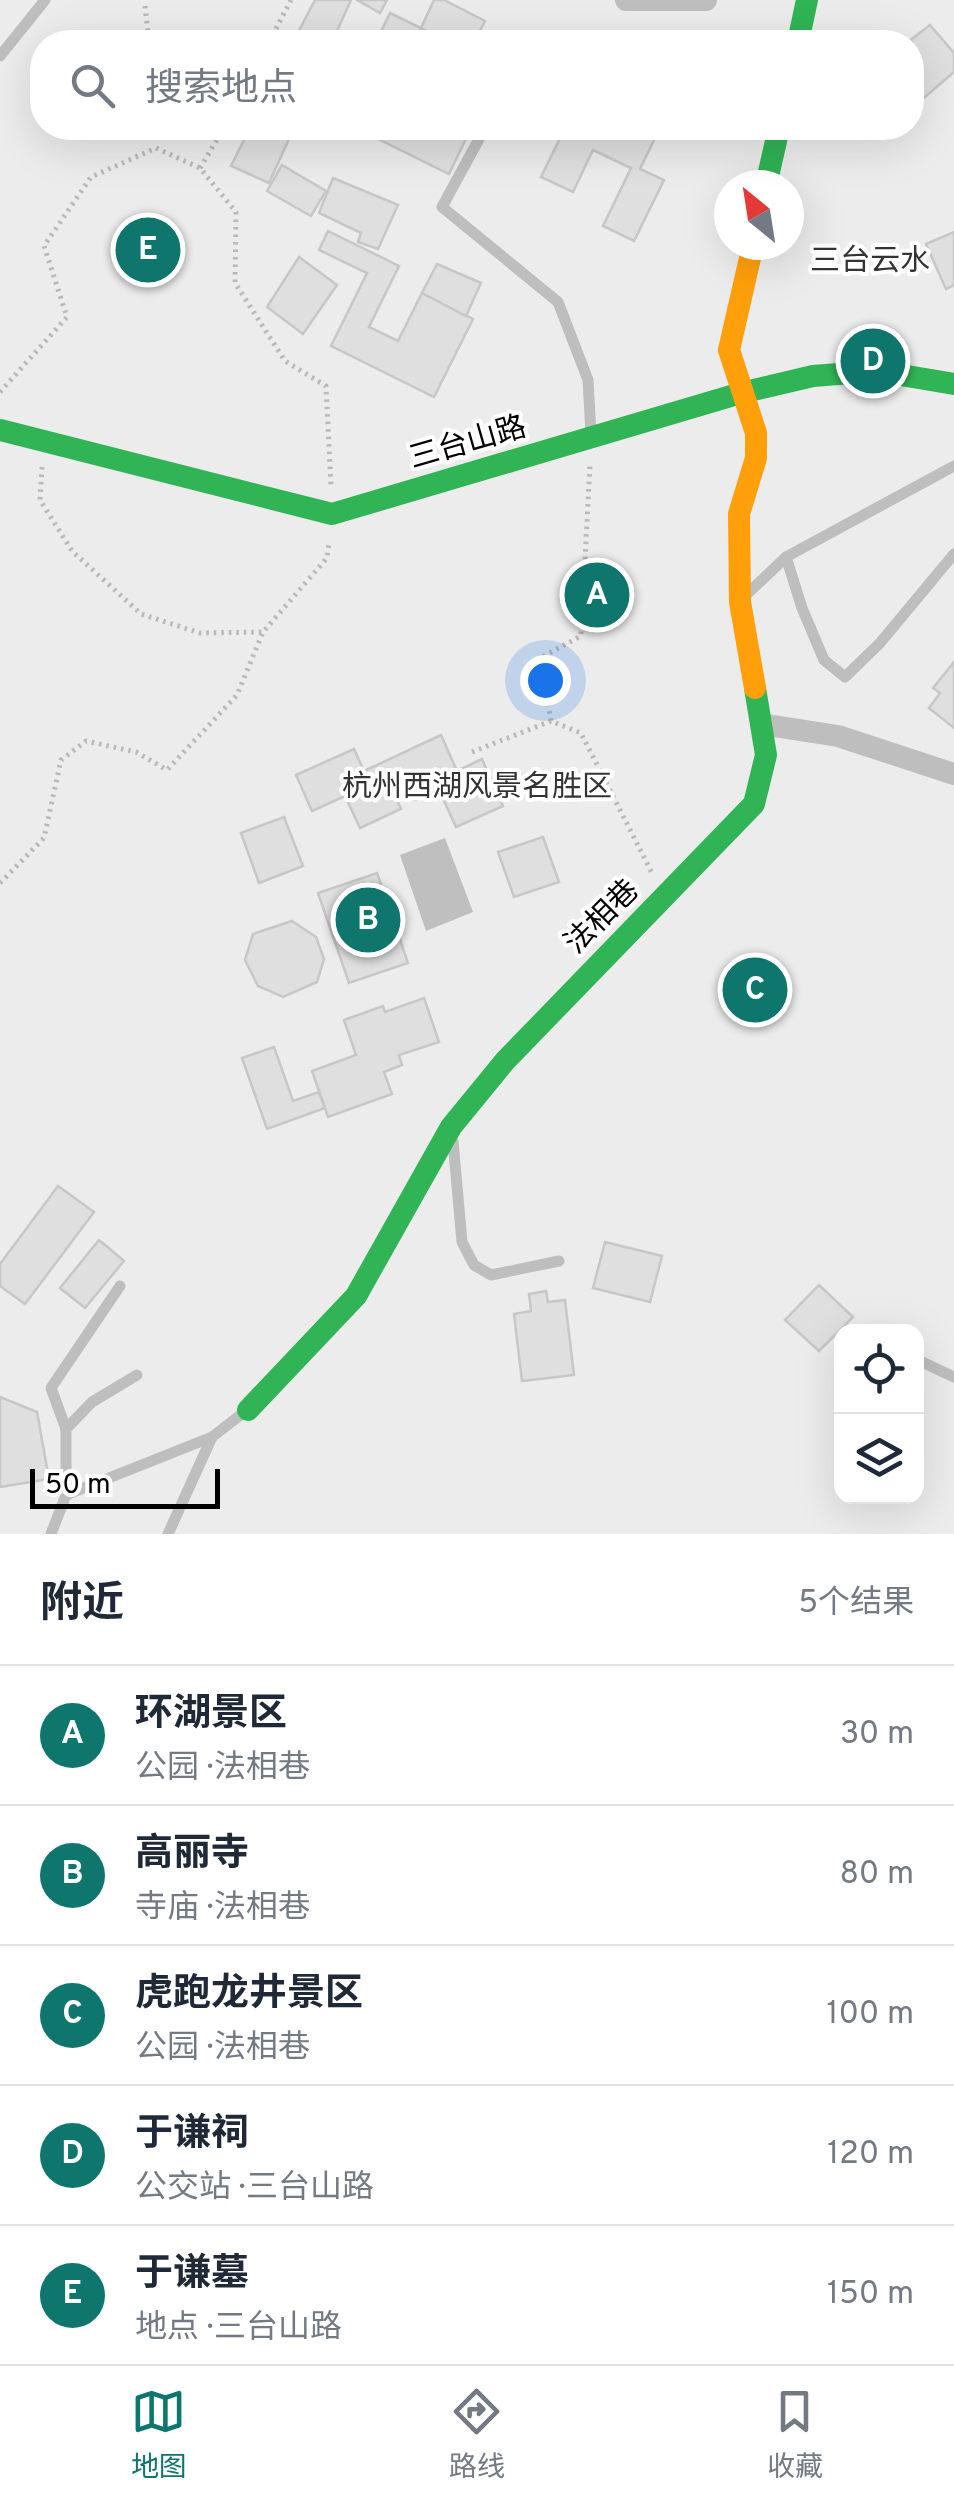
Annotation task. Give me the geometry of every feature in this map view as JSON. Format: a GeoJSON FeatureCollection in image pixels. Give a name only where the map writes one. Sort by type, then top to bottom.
{"type":"FeatureCollection","features":[{"type":"Feature","properties":{"kind":"street"},"geometry":{"type":"LineString","coordinates":[[626,0],[706,0]]}},
{"type":"Feature","properties":{"kind":"street"},"geometry":{"type":"LineString","coordinates":[[801,30],[807,0]]}},
{"type":"Feature","properties":{"kind":"street"},"geometry":{"type":"LineString","coordinates":[[769,170],[776,140]]}},
{"type":"Feature","properties":{"kind":"street","name":"法相巷"},"geometry":{"type":"LineString","coordinates":[[248,1410],[356,1296],[451,1127],[505,1061],[754,804],[766,755],[740,602],[739,514],[756,458],[756,433],[730,350],[750,260]]}},
{"type":"Feature","properties":{"kind":"street","name":"三台山路"},"geometry":{"type":"LineString","coordinates":[[332,514],[741,393],[812,376],[876,370],[954,384]]}},
{"type":"Feature","properties":{"kind":"street"},"geometry":{"type":"LineString","coordinates":[[0,431],[332,514]]}},
{"type":"Feature","properties":{"kind":"street"},"geometry":{"type":"LineString","coordinates":[[761,724],[838,736],[954,774]]}},
{"type":"Feature","properties":{"kind":"lane"},"geometry":{"type":"LineString","coordinates":[[0,56],[44,0]]}},
{"type":"Feature","properties":{"kind":"lane"},"geometry":{"type":"LineString","coordinates":[[478,140],[442,206],[558,302],[588,380],[591,439]]}},
{"type":"Feature","properties":{"kind":"lane"},"geometry":{"type":"LineString","coordinates":[[740,602],[786,557],[954,466]]}},
{"type":"Feature","properties":{"kind":"lane"},"geometry":{"type":"LineString","coordinates":[[786,557],[824,660],[845,677],[954,554]]}},
{"type":"Feature","properties":{"kind":"lane"},"geometry":{"type":"LineString","coordinates":[[451,1127],[462,1242],[474,1265],[491,1275],[559,1262]]}},
{"type":"Feature","properties":{"kind":"lane"},"geometry":{"type":"LineString","coordinates":[[50,1534],[66,1495],[66,1429],[50,1388],[120,1286]]}},
{"type":"Feature","properties":{"kind":"lane"},"geometry":{"type":"LineString","coordinates":[[924,1364],[954,1377]]}},
{"type":"Feature","properties":{"kind":"lane"},"geometry":{"type":"LineString","coordinates":[[66,1429],[92,1402],[137,1374]]}},
{"type":"Feature","properties":{"kind":"lane"},"geometry":{"type":"LineString","coordinates":[[66,1495],[212,1437],[248,1410]]}},
{"type":"Feature","properties":{"kind":"lane"},"geometry":{"type":"LineString","coordinates":[[168,1534],[212,1437]]}},
{"type":"Feature","properties":{"kind":"path"},"geometry":{"type":"LineString","coordinates":[[275,30],[291,0]]}},
{"type":"Feature","properties":{"kind":"path"},"geometry":{"type":"LineString","coordinates":[[145,6],[148,30]]}},
{"type":"Feature","properties":{"kind":"path"},"geometry":{"type":"LineString","coordinates":[[200,168],[217,140]]}},
{"type":"Feature","properties":{"kind":"path"},"geometry":{"type":"LineString","coordinates":[[0,392],[67,317],[44,246],[91,177],[156,148],[200,168],[236,212],[235,283],[285,362],[326,386],[332,514],[327,558],[263,632],[237,694],[168,770],[136,752],[86,740],[61,760],[44,838],[0,883]]}},
{"type":"Feature","properties":{"kind":"path"},"geometry":{"type":"LineString","coordinates":[[550,721],[540,658],[582,636],[591,439]]}},
{"type":"Feature","properties":{"kind":"path"},"geometry":{"type":"LineString","coordinates":[[45,442],[40,500],[72,552],[141,614],[200,633],[263,632]]}},
{"type":"Feature","properties":{"kind":"path"},"geometry":{"type":"LineString","coordinates":[[472,752],[550,721],[581,734],[665,898]]}},
{"type":"Feature","properties":{"kind":"green space","name":"杭州西湖风景名胜区"},"geometry":{"type":"Polygon","coordinates":[[[0,0],[954,0],[954,1534],[0,1534],[0,0]]]}},
{"type":"Feature","properties":{"kind":"shaded area"},"geometry":{"type":"Polygon","coordinates":[[[445,838],[473,912],[426,931],[400,855],[445,838]]]}},
{"type":"Feature","properties":{"kind":"building"},"geometry":{"type":"Polygon","coordinates":[[[315,0],[351,0],[337,30],[299,30],[315,0]]]}},
{"type":"Feature","properties":{"kind":"building"},"geometry":{"type":"Polygon","coordinates":[[[357,0],[387,0],[380,13],[357,0]]]}},
{"type":"Feature","properties":{"kind":"building"},"geometry":{"type":"Polygon","coordinates":[[[434,0],[444,0],[485,21],[480,30],[421,28],[434,0]]]}},
{"type":"Feature","properties":{"kind":"building"},"geometry":{"type":"Polygon","coordinates":[[[390,13],[421,28],[420,30],[382,30],[390,13]]]}},
{"type":"Feature","properties":{"kind":"building"},"geometry":{"type":"Polygon","coordinates":[[[930,25],[954,53],[954,72],[924,98],[924,30],[930,25]]]}},
{"type":"Feature","properties":{"kind":"building"},"geometry":{"type":"Polygon","coordinates":[[[244,140],[289,140],[269,183],[231,166],[244,140]]]}},
{"type":"Feature","properties":{"kind":"building"},"geometry":{"type":"Polygon","coordinates":[[[380,140],[465,140],[449,174],[380,140]]]}},
{"type":"Feature","properties":{"kind":"building"},"geometry":{"type":"Polygon","coordinates":[[[559,140],[654,140],[640,169],[664,180],[634,241],[603,226],[631,168],[593,150],[573,192],[541,177],[559,140]]]}},
{"type":"Feature","properties":{"kind":"building"},"geometry":{"type":"Polygon","coordinates":[[[282,165],[326,191],[311,216],[267,191],[282,165]]]}},
{"type":"Feature","properties":{"kind":"building"},"geometry":{"type":"Polygon","coordinates":[[[333,178],[398,205],[378,249],[358,242],[361,233],[319,213],[333,178]]]}},
{"type":"Feature","properties":{"kind":"building"},"geometry":{"type":"Polygon","coordinates":[[[328,231],[399,266],[369,327],[398,341],[422,293],[473,319],[434,397],[331,346],[367,273],[319,250],[328,231]]]}},
{"type":"Feature","properties":{"kind":"building"},"geometry":{"type":"Polygon","coordinates":[[[954,232],[954,285],[946,289],[926,244],[954,232]]]}},
{"type":"Feature","properties":{"kind":"building"},"geometry":{"type":"Polygon","coordinates":[[[299,257],[337,285],[303,334],[267,307],[299,257]]]}},
{"type":"Feature","properties":{"kind":"building"},"geometry":{"type":"Polygon","coordinates":[[[437,264],[481,283],[466,316],[422,293],[437,264]]]}},
{"type":"Feature","properties":{"kind":"building"},"geometry":{"type":"Polygon","coordinates":[[[954,662],[954,728],[929,708],[940,693],[933,688],[954,662]]]}},
{"type":"Feature","properties":{"kind":"building"},"geometry":{"type":"Polygon","coordinates":[[[441,735],[457,771],[482,759],[503,806],[456,827],[439,790],[415,800],[402,771],[387,778],[401,809],[360,828],[345,796],[312,811],[296,775],[354,749],[364,771],[441,735]]]}},
{"type":"Feature","properties":{"kind":"building"},"geometry":{"type":"Polygon","coordinates":[[[284,817],[303,866],[259,883],[241,833],[284,817]]]}},
{"type":"Feature","properties":{"kind":"building"},"geometry":{"type":"Polygon","coordinates":[[[543,837],[559,882],[514,897],[498,852],[543,837]]]}},
{"type":"Feature","properties":{"kind":"building"},"geometry":{"type":"Polygon","coordinates":[[[377,873],[408,963],[349,983],[318,893],[377,873]]]}},
{"type":"Feature","properties":{"kind":"building"},"geometry":{"type":"Polygon","coordinates":[[[292,921],[316,937],[324,959],[317,982],[283,997],[258,986],[245,960],[253,934],[292,921]]]}},
{"type":"Feature","properties":{"kind":"building"},"geometry":{"type":"Polygon","coordinates":[[[424,998],[439,1042],[399,1055],[402,1065],[384,1072],[392,1094],[328,1117],[312,1071],[356,1055],[344,1020],[383,1006],[385,1012],[424,998]]]}},
{"type":"Feature","properties":{"kind":"building"},"geometry":{"type":"Polygon","coordinates":[[[274,1047],[293,1101],[319,1092],[325,1108],[267,1129],[242,1058],[274,1047]]]}},
{"type":"Feature","properties":{"kind":"building"},"geometry":{"type":"Polygon","coordinates":[[[58,1186],[94,1212],[25,1304],[0,1286],[0,1264],[58,1186]]]}},
{"type":"Feature","properties":{"kind":"building"},"geometry":{"type":"Polygon","coordinates":[[[99,1240],[124,1261],[85,1308],[60,1288],[99,1240]]]}},
{"type":"Feature","properties":{"kind":"building"},"geometry":{"type":"Polygon","coordinates":[[[605,1242],[662,1256],[650,1302],[593,1288],[605,1242]]]}},
{"type":"Feature","properties":{"kind":"building"},"geometry":{"type":"Polygon","coordinates":[[[819,1285],[853,1317],[846,1324],[834,1324],[834,1336],[819,1351],[785,1320],[819,1285]]]}},
{"type":"Feature","properties":{"kind":"building"},"geometry":{"type":"Polygon","coordinates":[[[546,1291],[548,1302],[565,1300],[574,1375],[522,1381],[514,1314],[531,1311],[529,1294],[546,1291]]]}},
{"type":"Feature","properties":{"kind":"building"},"geometry":{"type":"Polygon","coordinates":[[[0,1397],[37,1412],[49,1479],[0,1487],[0,1397]]]}},
{"type":"Feature","properties":{"kind":"traffic: fast"},"geometry":{"type":"LineString","coordinates":[[801,30],[807,0]]}},
{"type":"Feature","properties":{"kind":"traffic: fast"},"geometry":{"type":"LineString","coordinates":[[769,170],[776,140]]}},
{"type":"Feature","properties":{"kind":"traffic: fast"},"geometry":{"type":"LineString","coordinates":[[0,430],[332,514],[741,393],[813,376],[877,371],[954,384]]}},
{"type":"Feature","properties":{"kind":"traffic: fast"},"geometry":{"type":"LineString","coordinates":[[248,1410],[356,1296],[451,1127],[505,1061],[754,804],[766,755],[755,688]]}},
{"type":"Feature","properties":{"kind":"traffic: slow"},"geometry":{"type":"LineString","coordinates":[[750,260],[729,350],[756,433],[756,458],[739,514],[740,602],[755,688]]}},
{"type":"Feature","properties":{"kind":"place","name":"于谦墓"},"geometry":{"type":"Point","coordinates":[148,250]}},
{"type":"Feature","properties":{"kind":"place","name":"于谦祠"},"geometry":{"type":"Point","coordinates":[873,361]}},
{"type":"Feature","properties":{"kind":"place","name":"环湖景区"},"geometry":{"type":"Point","coordinates":[597,595]}},
{"type":"Feature","properties":{"kind":"place","name":"高丽寺"},"geometry":{"type":"Point","coordinates":[368,920]}},
{"type":"Feature","properties":{"kind":"place","name":"虎跑龙井景区"},"geometry":{"type":"Point","coordinates":[755,990]}},
{"type":"Feature","properties":{"kind":"park label","name":"三台云水"},"geometry":{"type":"Point","coordinates":[870,262]}}]}
